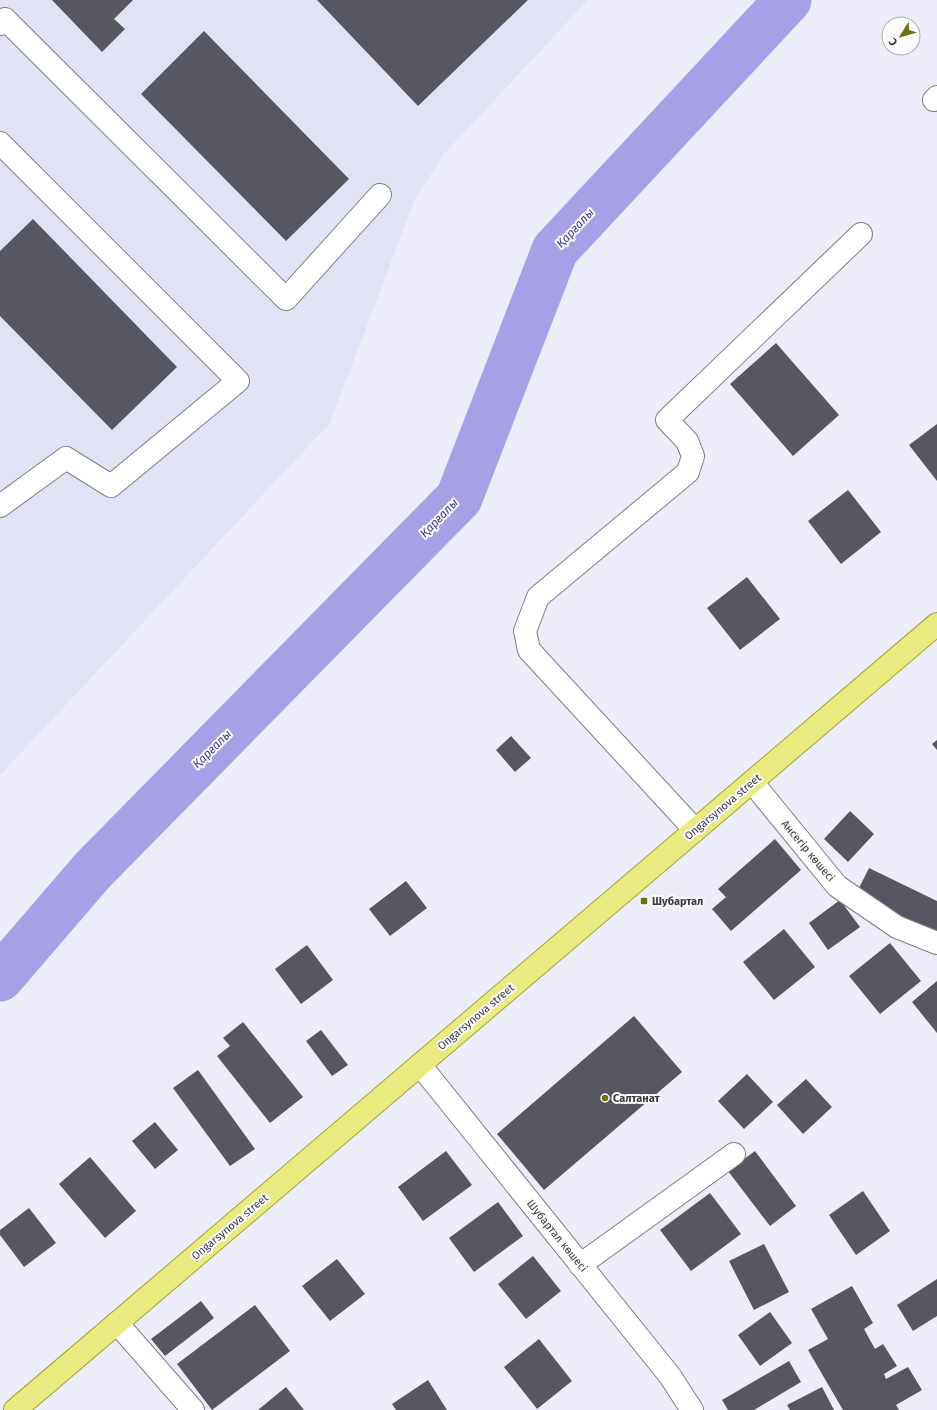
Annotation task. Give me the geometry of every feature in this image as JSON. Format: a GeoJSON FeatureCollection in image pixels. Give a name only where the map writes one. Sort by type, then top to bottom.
{"type":"FeatureCollection","features":[{"type":"Feature","properties":{"kind":"main road","name":"Ongarsynova street"},"geometry":{"type":"LineString","coordinates":[[15,1410],[937,624]]}},
{"type":"Feature","properties":{"kind":"street"},"geometry":{"type":"LineString","coordinates":[[0,24],[5,19],[286,299],[380,195]]}},
{"type":"Feature","properties":{"kind":"street"},"geometry":{"type":"LineString","coordinates":[[0,143],[238,381],[111,486],[66,458],[0,506]]}},
{"type":"Feature","properties":{"kind":"street"},"geometry":{"type":"LineString","coordinates":[[695,830],[529,650],[524,631],[538,597],[688,472],[693,456],[687,441],[667,420],[861,234]]}},
{"type":"Feature","properties":{"kind":"street","name":"Ансегір көшесі"},"geometry":{"type":"LineString","coordinates":[[752,782],[837,886],[897,927],[937,943]]}},
{"type":"Feature","properties":{"kind":"street","name":"Шубартал көшесі"},"geometry":{"type":"LineString","coordinates":[[420,1065],[670,1376],[692,1410]]}},
{"type":"Feature","properties":{"kind":"street"},"geometry":{"type":"LineString","coordinates":[[580,1265],[734,1154]]}},
{"type":"Feature","properties":{"kind":"street"},"geometry":{"type":"LineString","coordinates":[[117,1323],[193,1410]]}},
{"type":"Feature","properties":{"kind":"shaded area"},"geometry":{"type":"Polygon","coordinates":[[[0,0],[588,0],[444,154],[415,199],[330,423],[0,775],[0,0]]]}},
{"type":"Feature","properties":{"kind":"building"},"geometry":{"type":"Polygon","coordinates":[[[52,0],[133,0],[114,19],[125,29],[102,52],[52,0]]]}},
{"type":"Feature","properties":{"kind":"building"},"geometry":{"type":"Polygon","coordinates":[[[317,0],[528,0],[418,106],[317,0]]]}},
{"type":"Feature","properties":{"kind":"building"},"geometry":{"type":"Polygon","coordinates":[[[204,31],[349,179],[286,241],[141,94],[204,31]]]}},
{"type":"Feature","properties":{"kind":"building"},"geometry":{"type":"Polygon","coordinates":[[[33,219],[177,367],[112,430],[0,316],[0,251],[33,219]]]}},
{"type":"Feature","properties":{"kind":"building"},"geometry":{"type":"Polygon","coordinates":[[[776,343],[839,415],[793,456],[730,384],[776,343]]]}},
{"type":"Feature","properties":{"kind":"building"},"geometry":{"type":"Polygon","coordinates":[[[937,424],[937,481],[909,445],[937,424]]]}},
{"type":"Feature","properties":{"kind":"building"},"geometry":{"type":"Polygon","coordinates":[[[848,490],[881,532],[841,564],[808,521],[848,490]]]}},
{"type":"Feature","properties":{"kind":"building"},"geometry":{"type":"Polygon","coordinates":[[[747,577],[780,619],[740,650],[707,608],[747,577]]]}},
{"type":"Feature","properties":{"kind":"building"},"geometry":{"type":"Polygon","coordinates":[[[511,736],[531,758],[515,772],[496,750],[511,736]]]}},
{"type":"Feature","properties":{"kind":"building"},"geometry":{"type":"Polygon","coordinates":[[[937,740],[937,750],[932,744],[937,740]]]}},
{"type":"Feature","properties":{"kind":"building"},"geometry":{"type":"Polygon","coordinates":[[[850,811],[874,834],[848,862],[824,839],[850,811]]]}},
{"type":"Feature","properties":{"kind":"building"},"geometry":{"type":"Polygon","coordinates":[[[775,839],[801,870],[731,931],[712,909],[726,897],[718,889],[775,839]]]}},
{"type":"Feature","properties":{"kind":"building"},"geometry":{"type":"Polygon","coordinates":[[[869,868],[937,901],[937,935],[856,894],[869,868]]]}},
{"type":"Feature","properties":{"kind":"building"},"geometry":{"type":"Polygon","coordinates":[[[406,881],[427,908],[390,936],[369,909],[406,881]]]}},
{"type":"Feature","properties":{"kind":"building"},"geometry":{"type":"Polygon","coordinates":[[[840,900],[860,927],[828,950],[809,923],[840,900]]]}},
{"type":"Feature","properties":{"kind":"building"},"geometry":{"type":"Polygon","coordinates":[[[784,929],[815,967],[774,1000],[743,962],[784,929]]]}},
{"type":"Feature","properties":{"kind":"building"},"geometry":{"type":"Polygon","coordinates":[[[890,943],[921,981],[880,1014],[849,976],[890,943]]]}},
{"type":"Feature","properties":{"kind":"building"},"geometry":{"type":"Polygon","coordinates":[[[307,945],[333,980],[301,1004],[275,969],[307,945]]]}},
{"type":"Feature","properties":{"kind":"building"},"geometry":{"type":"Polygon","coordinates":[[[937,981],[937,1033],[912,1002],[937,981]]]}},
{"type":"Feature","properties":{"kind":"building"},"geometry":{"type":"Polygon","coordinates":[[[634,1016],[682,1072],[544,1190],[497,1134],[634,1016]]]}},
{"type":"Feature","properties":{"kind":"building"},"geometry":{"type":"Polygon","coordinates":[[[243,1022],[303,1097],[270,1123],[217,1056],[230,1046],[223,1038],[243,1022]]]}},
{"type":"Feature","properties":{"kind":"building"},"geometry":{"type":"Polygon","coordinates":[[[321,1030],[348,1065],[332,1076],[306,1041],[321,1030]]]}},
{"type":"Feature","properties":{"kind":"building"},"geometry":{"type":"Polygon","coordinates":[[[198,1070],[255,1149],[230,1166],[173,1088],[198,1070]]]}},
{"type":"Feature","properties":{"kind":"building"},"geometry":{"type":"Polygon","coordinates":[[[747,1074],[773,1102],[744,1129],[718,1101],[747,1074]]]}},
{"type":"Feature","properties":{"kind":"building"},"geometry":{"type":"Polygon","coordinates":[[[806,1079],[832,1107],[803,1134],[777,1105],[806,1079]]]}},
{"type":"Feature","properties":{"kind":"building"},"geometry":{"type":"Polygon","coordinates":[[[155,1122],[178,1150],[155,1169],[132,1141],[155,1122]]]}},
{"type":"Feature","properties":{"kind":"building"},"geometry":{"type":"Polygon","coordinates":[[[446,1151],[472,1185],[423,1221],[398,1187],[446,1151]]]}},
{"type":"Feature","properties":{"kind":"building"},"geometry":{"type":"Polygon","coordinates":[[[755,1151],[796,1206],[770,1226],[728,1171],[755,1151]]]}},
{"type":"Feature","properties":{"kind":"building"},"geometry":{"type":"Polygon","coordinates":[[[90,1157],[136,1211],[105,1238],[59,1184],[90,1157]]]}},
{"type":"Feature","properties":{"kind":"building"},"geometry":{"type":"Polygon","coordinates":[[[863,1191],[890,1231],[856,1255],[829,1215],[863,1191]]]}},
{"type":"Feature","properties":{"kind":"building"},"geometry":{"type":"Polygon","coordinates":[[[710,1193],[741,1234],[691,1271],[660,1230],[710,1193]]]}},
{"type":"Feature","properties":{"kind":"building"},"geometry":{"type":"Polygon","coordinates":[[[498,1202],[523,1236],[474,1272],[449,1238],[498,1202]]]}},
{"type":"Feature","properties":{"kind":"building"},"geometry":{"type":"Polygon","coordinates":[[[29,1208],[56,1243],[24,1267],[0,1235],[0,1230],[29,1208]]]}},
{"type":"Feature","properties":{"kind":"building"},"geometry":{"type":"Polygon","coordinates":[[[764,1244],[789,1292],[754,1310],[729,1261],[764,1244]]]}},
{"type":"Feature","properties":{"kind":"building"},"geometry":{"type":"Polygon","coordinates":[[[533,1256],[561,1291],[526,1319],[498,1284],[533,1256]]]}},
{"type":"Feature","properties":{"kind":"building"},"geometry":{"type":"Polygon","coordinates":[[[337,1259],[365,1294],[330,1321],[302,1286],[337,1259]]]}},
{"type":"Feature","properties":{"kind":"building"},"geometry":{"type":"Polygon","coordinates":[[[937,1279],[937,1316],[913,1331],[897,1305],[937,1279]]]}},
{"type":"Feature","properties":{"kind":"building"},"geometry":{"type":"Polygon","coordinates":[[[852,1286],[873,1323],[864,1329],[875,1349],[883,1344],[897,1366],[884,1374],[886,1379],[908,1367],[922,1390],[896,1405],[899,1410],[843,1410],[808,1350],[828,1339],[811,1309],[852,1286]]]}},
{"type":"Feature","properties":{"kind":"building"},"geometry":{"type":"Polygon","coordinates":[[[201,1301],[214,1318],[165,1356],[151,1339],[201,1301]]]}},
{"type":"Feature","properties":{"kind":"building"},"geometry":{"type":"Polygon","coordinates":[[[255,1305],[290,1351],[212,1410],[177,1364],[255,1305]]]}},
{"type":"Feature","properties":{"kind":"building"},"geometry":{"type":"Polygon","coordinates":[[[770,1312],[792,1343],[760,1366],[738,1335],[770,1312]]]}},
{"type":"Feature","properties":{"kind":"building"},"geometry":{"type":"Polygon","coordinates":[[[539,1339],[572,1381],[537,1409],[504,1367],[539,1339]]]}},
{"type":"Feature","properties":{"kind":"building"},"geometry":{"type":"Polygon","coordinates":[[[789,1361],[801,1382],[754,1410],[728,1410],[722,1400],[789,1361]]]}},
{"type":"Feature","properties":{"kind":"building"},"geometry":{"type":"Polygon","coordinates":[[[428,1380],[447,1410],[396,1410],[392,1404],[428,1380]]]}},
{"type":"Feature","properties":{"kind":"building"},"geometry":{"type":"Polygon","coordinates":[[[286,1387],[304,1410],[258,1410],[286,1387]]]}},
{"type":"Feature","properties":{"kind":"building"},"geometry":{"type":"Polygon","coordinates":[[[822,1387],[834,1410],[790,1410],[787,1405],[822,1387]]]}},
{"type":"Feature","properties":{"kind":"waterway","name":"Қарғалы"},"geometry":{"type":"LineString","coordinates":[[0,978],[93,870],[459,498],[555,250],[788,0]]}},
{"type":"Feature","properties":{"kind":"place","name":"Шубартал"},"geometry":{"type":"Point","coordinates":[644,901]}},
{"type":"Feature","properties":{"kind":"place","name":"Салтанат"},"geometry":{"type":"Point","coordinates":[605,1098]}}]}
